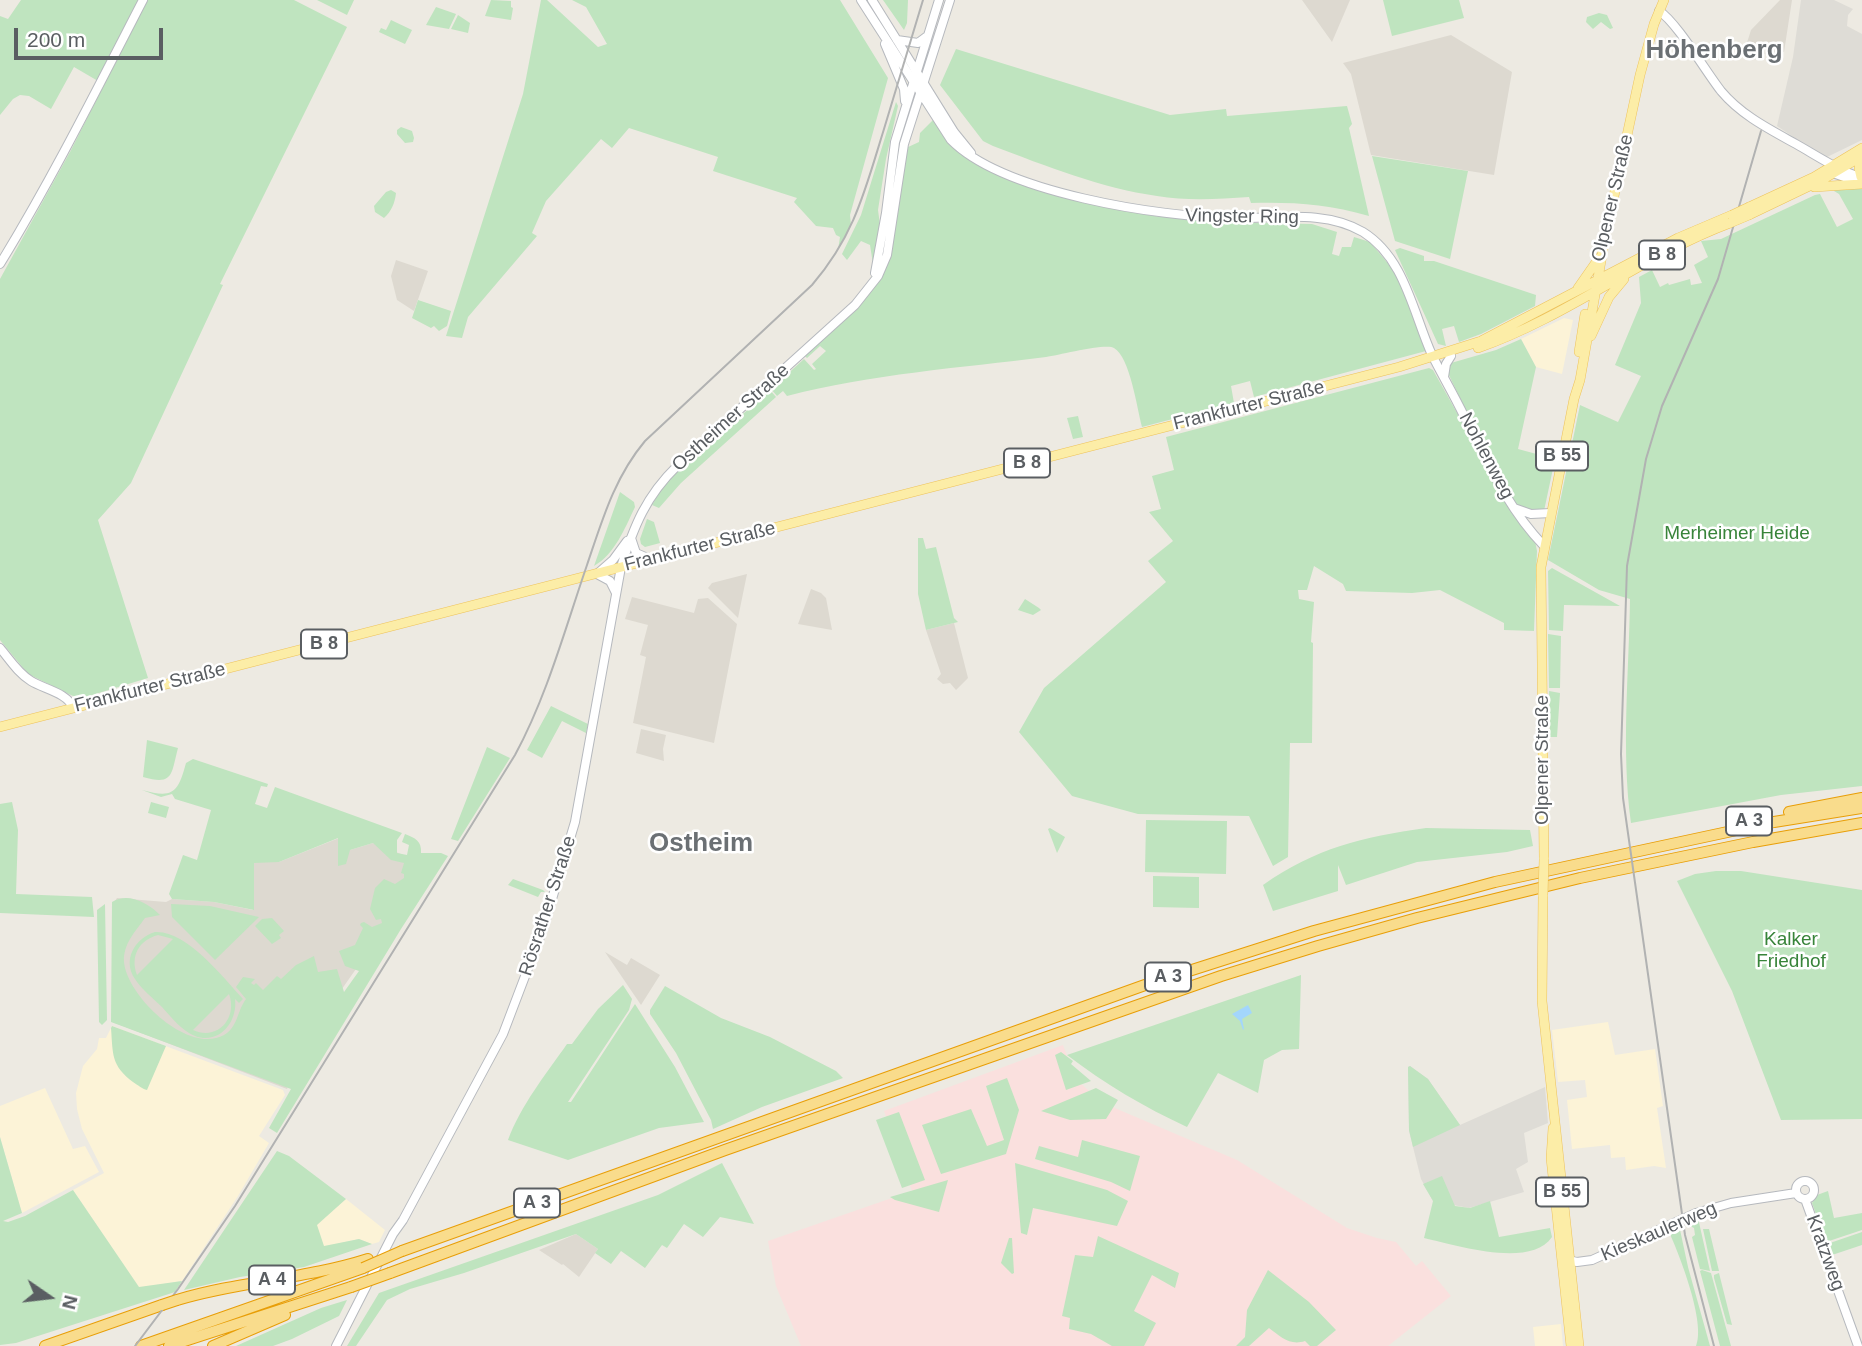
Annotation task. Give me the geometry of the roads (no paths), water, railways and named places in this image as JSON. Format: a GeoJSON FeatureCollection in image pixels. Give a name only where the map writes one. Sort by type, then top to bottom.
{"type":"FeatureCollection","features":[{"type":"Feature","properties":{"kind":"highway","name":"A 3"},"geometry":{"type":"LineString","coordinates":[[1638,850],[1654,841],[1862,798]]}},
{"type":"Feature","properties":{"kind":"highway","name":"A 3"},"geometry":{"type":"LineString","coordinates":[[402,1251],[1229,957],[1314,931],[1495,881],[1804,816],[1862,808]]}},
{"type":"Feature","properties":{"kind":"highway","name":"A 3"},"geometry":{"type":"LineString","coordinates":[[169,1346],[390,1273],[1220,976],[1417,918],[1580,878],[1753,842],[1862,823]]}},
{"type":"Feature","properties":{"kind":"highway","name":"A 4"},"geometry":{"type":"LineString","coordinates":[[45,1346],[177,1300],[221,1288],[366,1263],[402,1251]]}},
{"type":"Feature","properties":{"kind":"highway"},"geometry":{"type":"LineString","coordinates":[[143,1345],[366,1263]]}},
{"type":"Feature","properties":{"kind":"highway","name":"A 4"},"geometry":{"type":"LineString","coordinates":[[213,1346],[346,1288]]}},
{"type":"Feature","properties":{"kind":"main road"},"geometry":{"type":"LineString","coordinates":[[0,264],[61,153],[76,131],[143,0]]}},
{"type":"Feature","properties":{"kind":"main road","name":"Vingster Ring"},"geometry":{"type":"LineString","coordinates":[[861,0],[951,140],[966,154],[1036,184],[1131,209],[1208,218],[1314,218],[1357,229],[1392,260],[1434,358]]}},
{"type":"Feature","properties":{"kind":"main road","name":"Vingster Ring"},"geometry":{"type":"LineString","coordinates":[[872,0],[954,132],[979,161]]}},
{"type":"Feature","properties":{"kind":"main road","name":"Ostheimer Straße"},"geometry":{"type":"LineString","coordinates":[[883,256],[895,142],[939,0]]}},
{"type":"Feature","properties":{"kind":"main road","name":"Ostheimer Straße"},"geometry":{"type":"LineString","coordinates":[[621,567],[645,503],[660,483],[837,323],[869,289],[883,256],[901,157],[950,0]]}},
{"type":"Feature","properties":{"kind":"main road","name":"Olpener Straße"},"geometry":{"type":"LineString","coordinates":[[1574,399],[1583,324],[1604,244],[1640,75],[1664,0]]}},
{"type":"Feature","properties":{"kind":"main road"},"geometry":{"type":"LineString","coordinates":[[1659,11],[1672,21],[1686,44],[1734,104],[1832,170],[1862,181]]}},
{"type":"Feature","properties":{"kind":"main road"},"geometry":{"type":"LineString","coordinates":[[879,28],[904,89],[904,109]]}},
{"type":"Feature","properties":{"kind":"main road"},"geometry":{"type":"LineString","coordinates":[[897,40],[918,43],[929,35]]}},
{"type":"Feature","properties":{"kind":"main road"},"geometry":{"type":"LineString","coordinates":[[1862,154],[1859,168],[1862,181]]}},
{"type":"Feature","properties":{"kind":"main road","name":"Frankfurter Straße"},"geometry":{"type":"LineString","coordinates":[[1749,211],[1862,154]]}},
{"type":"Feature","properties":{"kind":"main road","name":"Frankfurter Straße"},"geometry":{"type":"LineString","coordinates":[[1450,354],[1577,290],[1594,287],[1640,268],[1731,219],[1809,187],[1832,170]]}},
{"type":"Feature","properties":{"kind":"main road"},"geometry":{"type":"LineString","coordinates":[[1809,187],[1862,181]]}},
{"type":"Feature","properties":{"kind":"main road","name":"Frankfurter Straße"},"geometry":{"type":"LineString","coordinates":[[0,727],[1506,338],[1567,306],[1622,268],[1692,231],[1731,219]]}},
{"type":"Feature","properties":{"kind":"main road"},"geometry":{"type":"LineString","coordinates":[[1577,290],[1601,256],[1622,268]]}},
{"type":"Feature","properties":{"kind":"main road"},"geometry":{"type":"LineString","coordinates":[[1585,347],[1609,297],[1624,280],[1640,268]]}},
{"type":"Feature","properties":{"kind":"main road","name":"Olpener Straße"},"geometry":{"type":"LineString","coordinates":[[1579,1346],[1550,1158],[1555,1123],[1542,1001],[1544,859],[1541,566],[1585,347],[1594,287]]}},
{"type":"Feature","properties":{"kind":"main road"},"geometry":{"type":"LineString","coordinates":[[1567,306],[1579,312],[1583,324]]}},
{"type":"Feature","properties":{"kind":"main road"},"geometry":{"type":"LineString","coordinates":[[1427,343],[1450,354],[1444,377]]}},
{"type":"Feature","properties":{"kind":"main road","name":"Nohlenweg"},"geometry":{"type":"LineString","coordinates":[[1434,358],[1521,520],[1544,546]]}},
{"type":"Feature","properties":{"kind":"main road"},"geometry":{"type":"LineString","coordinates":[[1514,508],[1531,514],[1551,513]]}},
{"type":"Feature","properties":{"kind":"main road"},"geometry":{"type":"LineString","coordinates":[[631,536],[636,553],[650,559]]}},
{"type":"Feature","properties":{"kind":"main road"},"geometry":{"type":"LineString","coordinates":[[617,593],[610,581],[597,574],[613,560],[631,536]]}},
{"type":"Feature","properties":{"kind":"main road","name":"Rösrather Straße"},"geometry":{"type":"LineString","coordinates":[[336,1346],[393,1234],[503,1034],[546,921],[575,822],[621,567]]}},
{"type":"Feature","properties":{"kind":"main road"},"geometry":{"type":"LineString","coordinates":[[0,648],[32,682],[68,699],[73,708]]}},
{"type":"Feature","properties":{"kind":"main road","name":"Kieskaulerweg"},"geometry":{"type":"LineString","coordinates":[[1566,1260],[1592,1260],[1696,1213],[1731,1203],[1796,1193],[1798,1184],[1802,1182],[1810,1183],[1813,1192],[1805,1199]]}},
{"type":"Feature","properties":{"kind":"main road"},"geometry":{"type":"LineString","coordinates":[[1796,1193],[1805,1199]]}},
{"type":"Feature","properties":{"kind":"main road","name":"Kratzweg"},"geometry":{"type":"LineString","coordinates":[[1805,1199],[1858,1346]]}},
{"type":"Feature","properties":{"kind":"main road","name":"Olpener Straße"},"geometry":{"type":"LineString","coordinates":[[1566,1260],[1571,1346]]}},
{"type":"Feature","properties":{"kind":"water"},"geometry":{"type":"Polygon","coordinates":[[[1248,1005],[1252,1013],[1242,1019],[1243,1030],[1240,1021],[1232,1014],[1248,1005]]]}},
{"type":"Feature","properties":{"kind":"tram line"},"geometry":{"type":"LineString","coordinates":[[135,1346],[235,1206],[515,755],[546,686],[610,500],[634,455],[645,441],[812,285],[839,248],[864,192],[923,0]]}},
{"type":"Feature","properties":{"kind":"tram line"},"geometry":{"type":"LineString","coordinates":[[1714,1346],[1685,1235],[1623,798],[1621,754],[1627,566],[1646,459],[1662,406],[1718,279],[1761,131]]}},
{"type":"Feature","properties":{"kind":"district","name":"Höhenberg"},"geometry":{"type":"Point","coordinates":[1714,51]}},
{"type":"Feature","properties":{"kind":"district","name":"Ostheim"},"geometry":{"type":"Point","coordinates":[701,844]}},
{"type":"Feature","properties":{"kind":"park label","name":"Merheimer Heide"},"geometry":{"type":"Point","coordinates":[1737,534]}},
{"type":"Feature","properties":{"kind":"park label","name":"Kalker Friedhof"},"geometry":{"type":"Point","coordinates":[1791,951]}}]}
